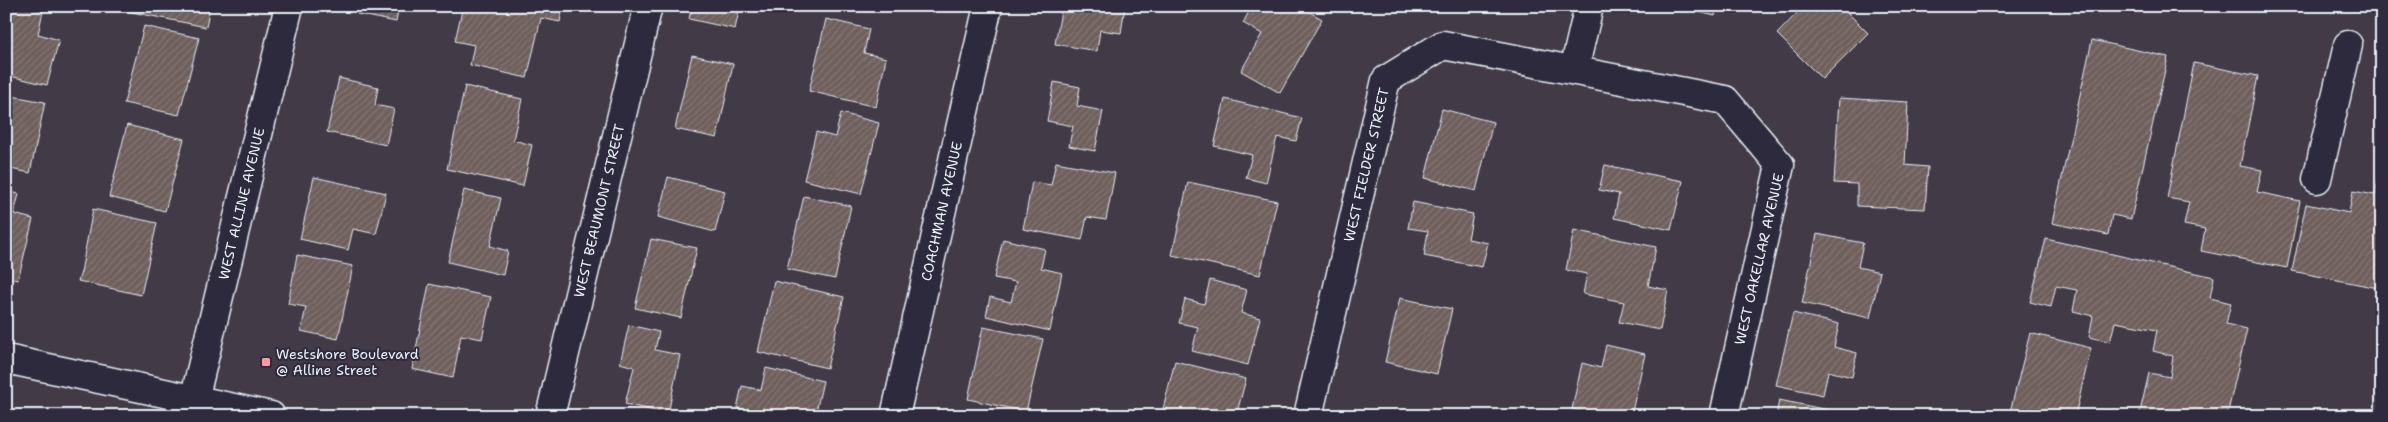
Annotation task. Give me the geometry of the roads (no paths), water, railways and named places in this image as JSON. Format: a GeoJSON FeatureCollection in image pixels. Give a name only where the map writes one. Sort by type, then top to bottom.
{"type":"FeatureCollection","features":[{"type":"Feature","properties":{"kind":"street","name":"WEST ALLINE AVENUE"},"geometry":{"type":"LineString","coordinates":[[194,400],[290,6]]}},
{"type":"Feature","properties":{"kind":"street","name":"WEST BEAUMONT STREET"},"geometry":{"type":"LineString","coordinates":[[550,416],[648,6]]}},
{"type":"Feature","properties":{"kind":"street","name":"COACHMAN AVENUE"},"geometry":{"type":"LineString","coordinates":[[895,416],[988,6]]}},
{"type":"Feature","properties":{"kind":"street"},"geometry":{"type":"LineString","coordinates":[[1574,70],[1589,6]]}},
{"type":"Feature","properties":{"kind":"street","name":"WEST FIELDER STREET"},"geometry":{"type":"LineString","coordinates":[[1308,416],[1386,80],[1443,45],[1574,70]]}},
{"type":"Feature","properties":{"kind":"street"},"geometry":{"type":"LineString","coordinates":[[2318,179],[2348,46]]}},
{"type":"Feature","properties":{"kind":"street","name":"WEST OAKELLAR AVENUE"},"geometry":{"type":"LineString","coordinates":[[1574,70],[1726,100],[1780,165],[1724,416]]}},
{"type":"Feature","properties":{"kind":"street"},"geometry":{"type":"LineString","coordinates":[[6,359],[271,416]]}},
{"type":"Feature","properties":{"kind":"place","name":"Westshore Boulevard @ Alline Street"},"geometry":{"type":"Point","coordinates":[266,362]}}]}
